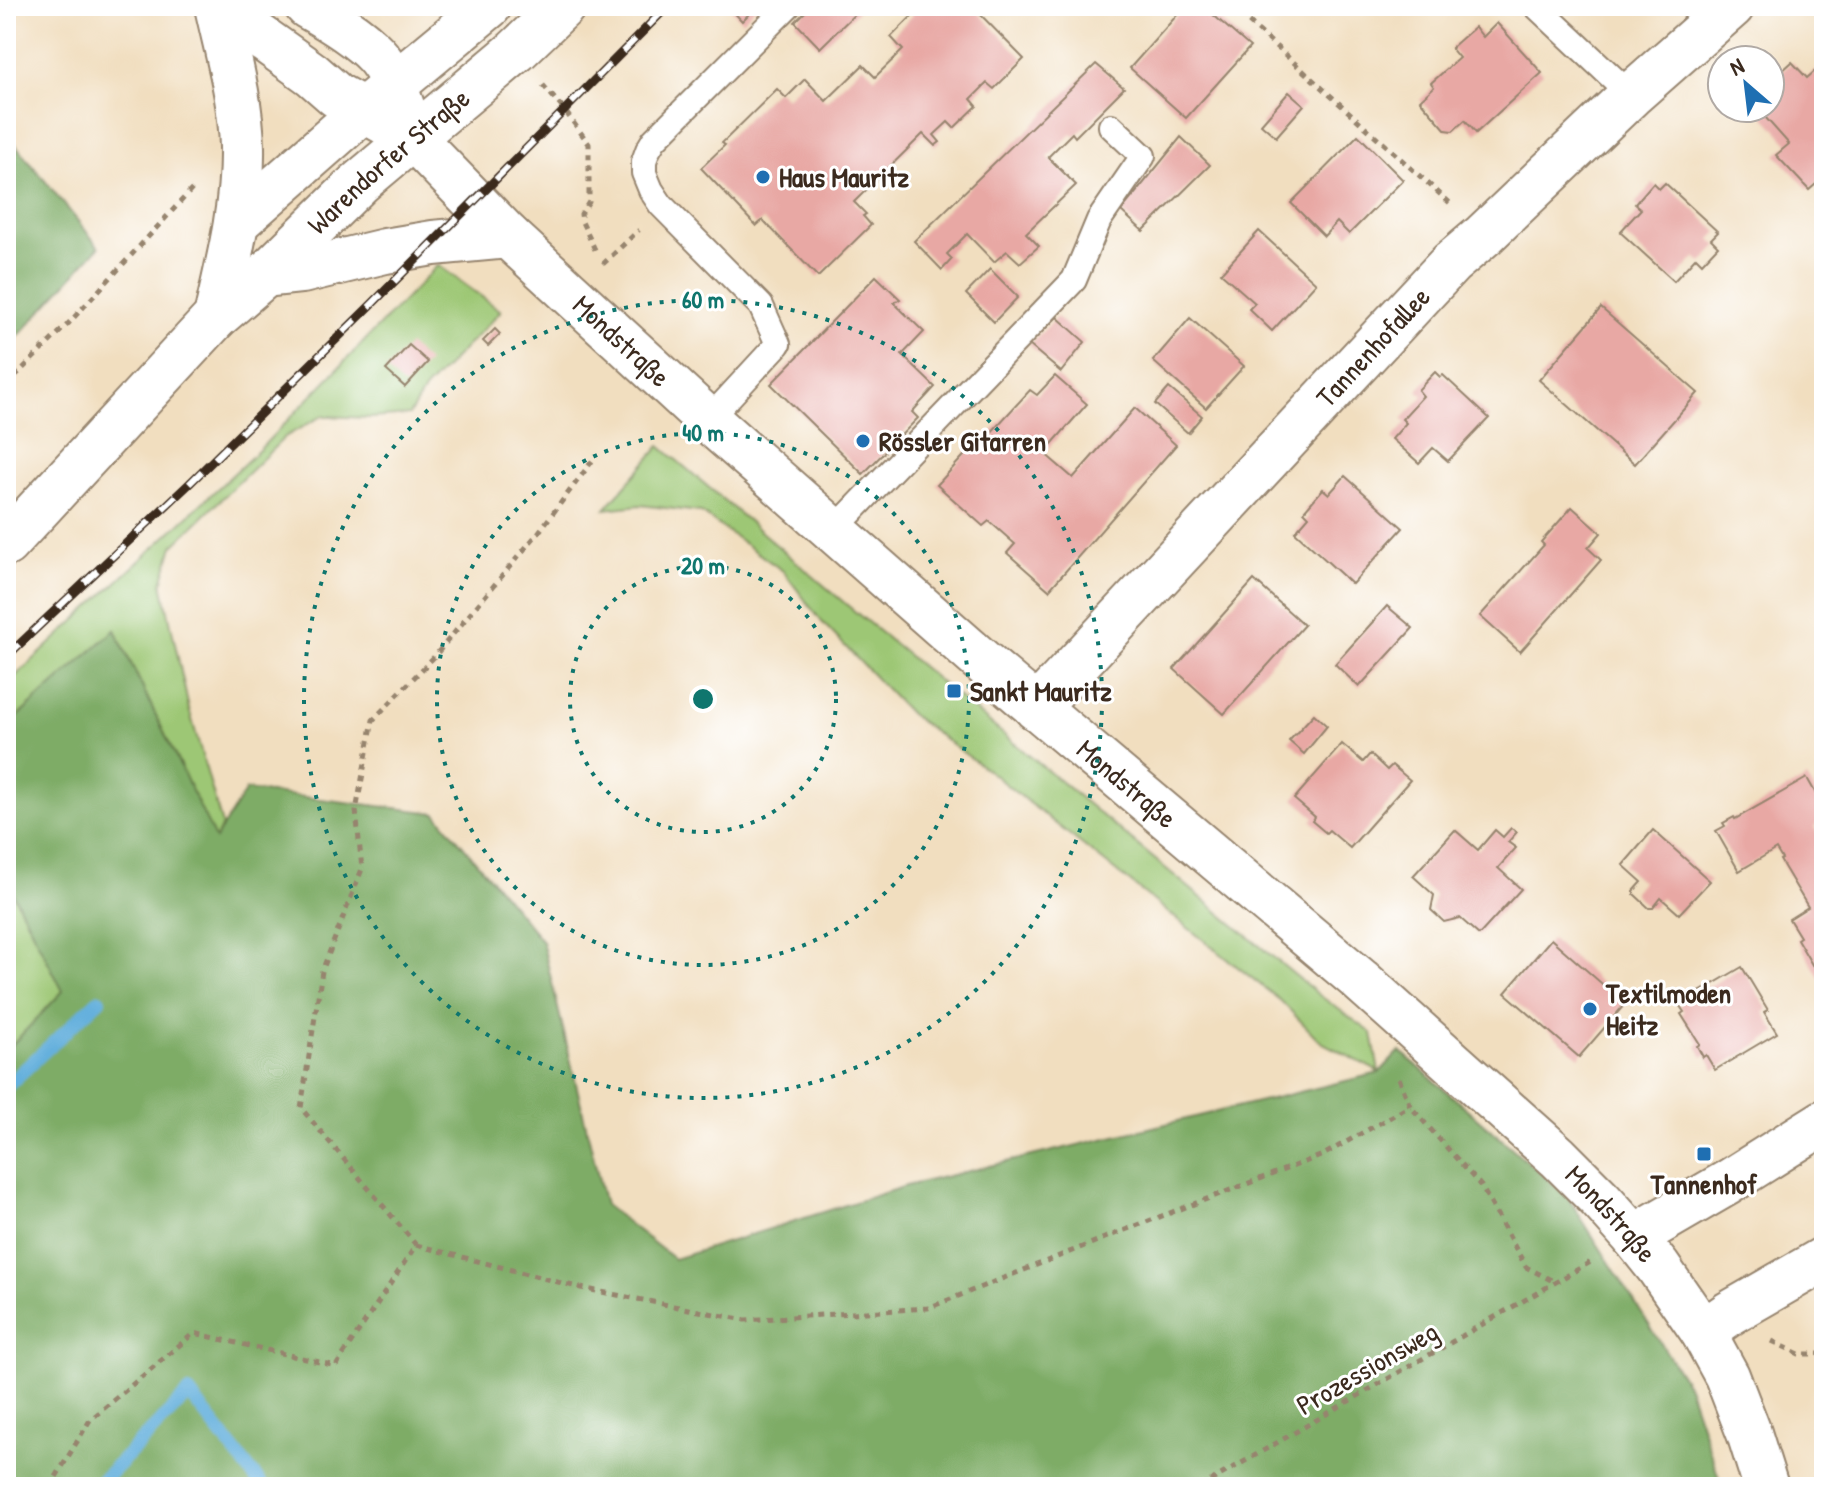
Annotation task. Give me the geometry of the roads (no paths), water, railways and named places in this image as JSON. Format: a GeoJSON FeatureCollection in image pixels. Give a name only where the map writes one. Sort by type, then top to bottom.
{"type":"FeatureCollection","features":[{"type":"Feature","properties":{"kind":"street"},"geometry":{"type":"LineString","coordinates":[[217,6],[236,94],[242,145],[238,221]]}},
{"type":"Feature","properties":{"kind":"street","name":"Mondstraße"},"geometry":{"type":"LineString","coordinates":[[217,6],[312,74],[336,95],[380,97],[412,137],[508,236],[708,420],[1036,708],[1372,991],[1558,1157],[1634,1237],[1703,1332],[1727,1376],[1766,1487]]}},
{"type":"Feature","properties":{"kind":"street"},"geometry":{"type":"LineString","coordinates":[[307,6],[376,55],[380,97]]}},
{"type":"Feature","properties":{"kind":"street","name":"Warendorfer Straße"},"geometry":{"type":"LineString","coordinates":[[216,317],[238,221],[489,6]]}},
{"type":"Feature","properties":{"kind":"street","name":"Warendorfer Straße"},"geometry":{"type":"LineString","coordinates":[[6,544],[216,317],[265,275],[359,183],[516,51],[563,6]]}},
{"type":"Feature","properties":{"kind":"street","name":"Tannenhofallee"},"geometry":{"type":"LineString","coordinates":[[1036,708],[1451,263],[1631,95],[1732,6]]}},
{"type":"Feature","properties":{"kind":"street"},"geometry":{"type":"LineString","coordinates":[[265,275],[302,271],[433,243],[508,236]]}},
{"type":"Feature","properties":{"kind":"street"},"geometry":{"type":"LineString","coordinates":[[1634,1237],[1824,1122]]}},
{"type":"Feature","properties":{"kind":"street"},"geometry":{"type":"LineString","coordinates":[[1703,1332],[1730,1313],[1819,1272]]}},
{"type":"Feature","properties":{"kind":"lane"},"geometry":{"type":"LineString","coordinates":[[708,420],[778,344],[761,306],[663,208],[644,173],[644,161],[654,140],[788,6]]}},
{"type":"Feature","properties":{"kind":"lane"},"geometry":{"type":"LineString","coordinates":[[1536,6],[1631,95]]}},
{"type":"Feature","properties":{"kind":"lane"},"geometry":{"type":"LineString","coordinates":[[834,530],[1074,280],[1099,220],[1143,156],[1111,126]]}},
{"type":"Feature","properties":{"kind":"waterway"},"geometry":{"type":"LineString","coordinates":[[6,1087],[99,1000]]}},
{"type":"Feature","properties":{"kind":"waterway"},"geometry":{"type":"LineString","coordinates":[[96,1487],[189,1393],[263,1487]]}},
{"type":"Feature","properties":{"kind":"railway"},"geometry":{"type":"LineString","coordinates":[[6,657],[189,484],[668,6]]}},
{"type":"Feature","properties":{"kind":"place","name":"Haus Mauritz"},"geometry":{"type":"Point","coordinates":[763,177]}},
{"type":"Feature","properties":{"kind":"place","name":"Rössler Gitarren"},"geometry":{"type":"Point","coordinates":[863,441]}},
{"type":"Feature","properties":{"kind":"place","name":"Sankt Mauritz"},"geometry":{"type":"Point","coordinates":[954,691]}},
{"type":"Feature","properties":{"kind":"place","name":"Textilmoden Heitz"},"geometry":{"type":"Point","coordinates":[1590,1009]}},
{"type":"Feature","properties":{"kind":"place","name":"Tannenhof"},"geometry":{"type":"Point","coordinates":[1704,1154]}}]}
